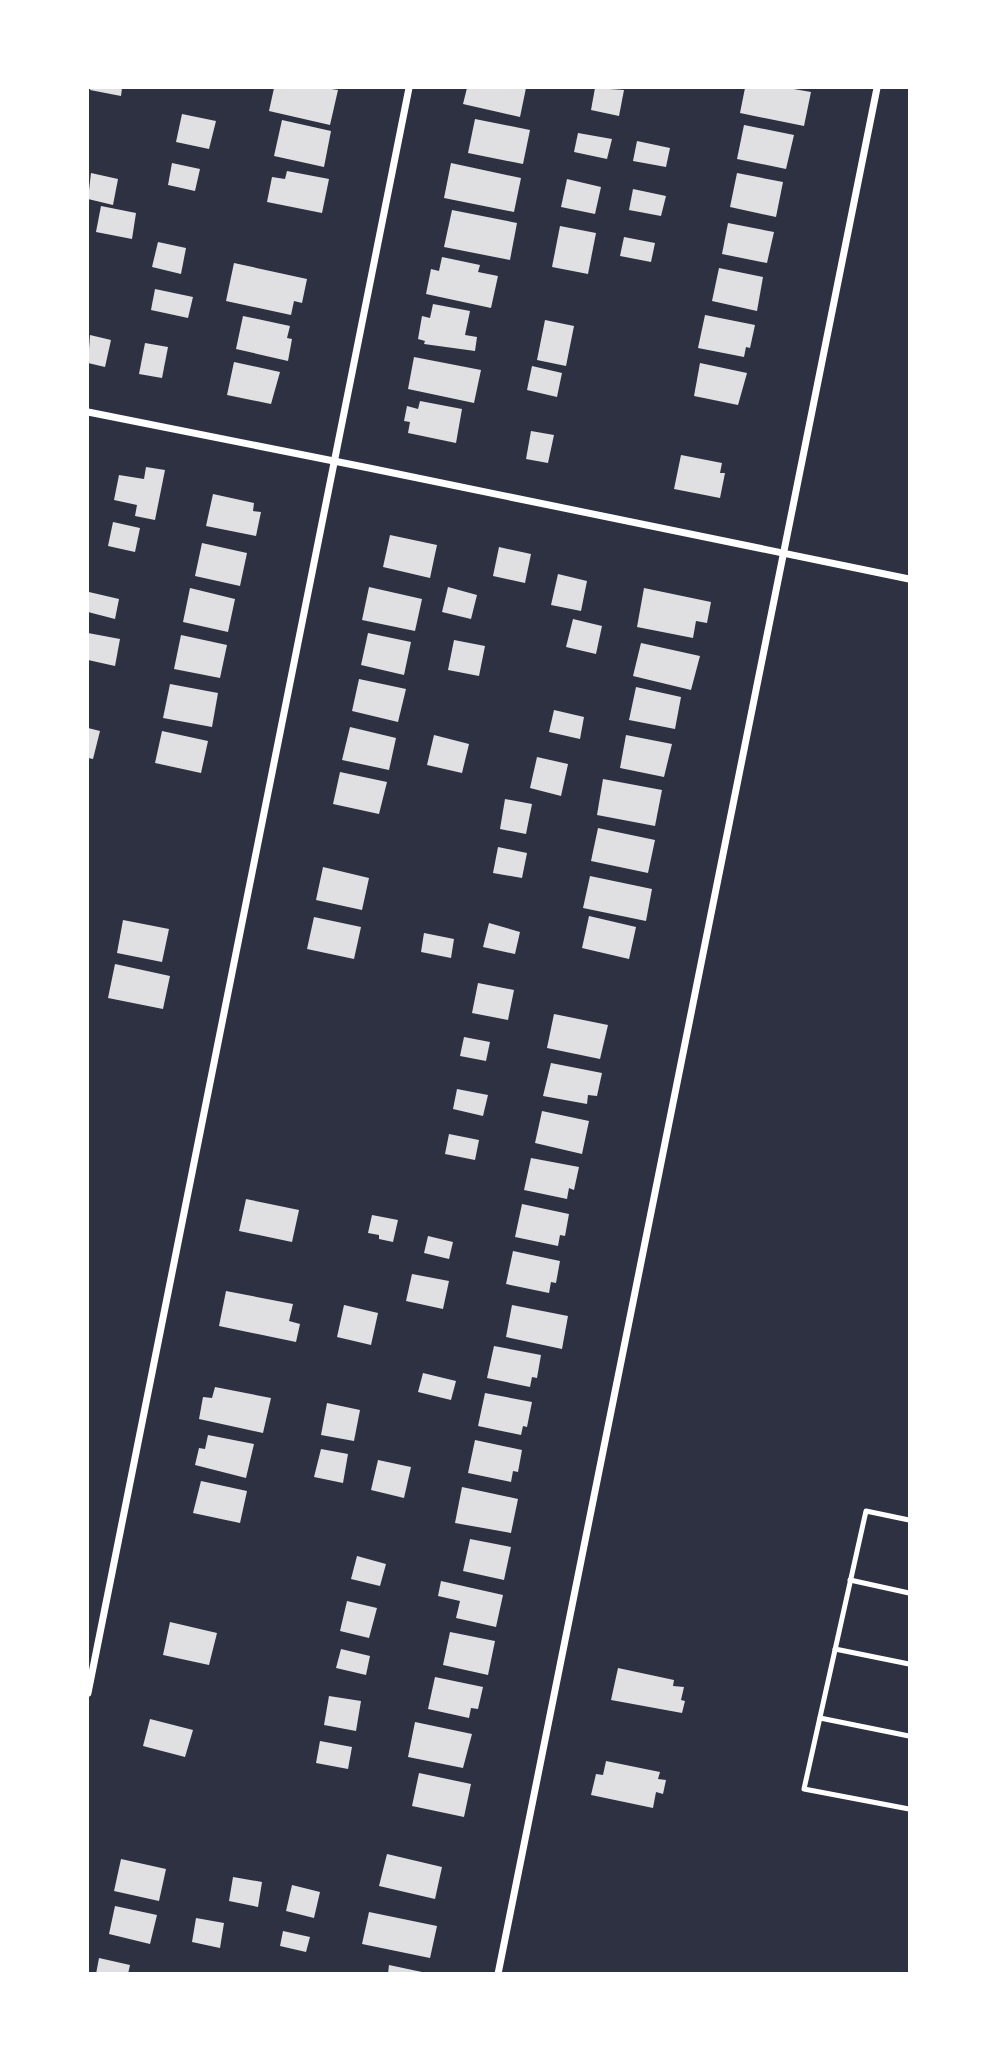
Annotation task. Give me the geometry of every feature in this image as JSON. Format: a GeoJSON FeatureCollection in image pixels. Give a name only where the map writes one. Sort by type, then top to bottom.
{"type":"FeatureCollection","features":[{"type":"Feature","properties":{"kind":"street"},"geometry":{"type":"LineString","coordinates":[[88,1693],[409,88]]}},
{"type":"Feature","properties":{"kind":"street"},"geometry":{"type":"LineString","coordinates":[[498,1973],[877,88]]}},
{"type":"Feature","properties":{"kind":"street"},"geometry":{"type":"LineString","coordinates":[[88,412],[909,579]]}},
{"type":"Feature","properties":{"kind":"lane"},"geometry":{"type":"LineString","coordinates":[[909,1520],[866,1511],[804,1789],[909,1809]]}},
{"type":"Feature","properties":{"kind":"lane"},"geometry":{"type":"LineString","coordinates":[[850,1580],[909,1593]]}},
{"type":"Feature","properties":{"kind":"lane"},"geometry":{"type":"LineString","coordinates":[[835,1649],[909,1664]]}},
{"type":"Feature","properties":{"kind":"lane"},"geometry":{"type":"LineString","coordinates":[[820,1718],[909,1736]]}},
{"type":"Feature","properties":{"kind":"building"},"geometry":{"type":"Polygon","coordinates":[[[122,88],[121,96],[90,90],[122,88]]]}},
{"type":"Feature","properties":{"kind":"building"},"geometry":{"type":"Polygon","coordinates":[[[274,88],[338,90],[330,125],[269,111],[274,88]]]}},
{"type":"Feature","properties":{"kind":"building"},"geometry":{"type":"Polygon","coordinates":[[[467,88],[526,88],[520,117],[463,104],[467,88]]]}},
{"type":"Feature","properties":{"kind":"building"},"geometry":{"type":"Polygon","coordinates":[[[595,88],[624,90],[619,116],[591,110],[595,88]]]}},
{"type":"Feature","properties":{"kind":"building"},"geometry":{"type":"Polygon","coordinates":[[[745,88],[788,88],[811,92],[804,126],[740,113],[745,88]]]}},
{"type":"Feature","properties":{"kind":"building"},"geometry":{"type":"Polygon","coordinates":[[[182,114],[216,121],[209,149],[176,142],[182,114]]]}},
{"type":"Feature","properties":{"kind":"building"},"geometry":{"type":"Polygon","coordinates":[[[475,119],[530,130],[523,164],[468,153],[475,119]]]}},
{"type":"Feature","properties":{"kind":"building"},"geometry":{"type":"Polygon","coordinates":[[[282,120],[331,131],[324,167],[274,156],[282,120]]]}},
{"type":"Feature","properties":{"kind":"building"},"geometry":{"type":"Polygon","coordinates":[[[744,125],[794,135],[786,169],[737,159],[744,125]]]}},
{"type":"Feature","properties":{"kind":"building"},"geometry":{"type":"Polygon","coordinates":[[[578,133],[612,139],[607,159],[574,152],[578,133]]]}},
{"type":"Feature","properties":{"kind":"building"},"geometry":{"type":"Polygon","coordinates":[[[637,141],[670,148],[666,167],[633,161],[637,141]]]}},
{"type":"Feature","properties":{"kind":"building"},"geometry":{"type":"Polygon","coordinates":[[[172,163],[200,169],[195,191],[168,185],[172,163]]]}},
{"type":"Feature","properties":{"kind":"building"},"geometry":{"type":"Polygon","coordinates":[[[451,163],[521,178],[514,212],[444,198],[451,163]]]}},
{"type":"Feature","properties":{"kind":"building"},"geometry":{"type":"Polygon","coordinates":[[[287,171],[329,179],[322,213],[267,202],[272,177],[285,179],[287,171]]]}},
{"type":"Feature","properties":{"kind":"building"},"geometry":{"type":"Polygon","coordinates":[[[91,173],[118,179],[113,205],[88,199],[91,173]]]}},
{"type":"Feature","properties":{"kind":"building"},"geometry":{"type":"Polygon","coordinates":[[[737,173],[783,182],[776,217],[730,207],[737,173]]]}},
{"type":"Feature","properties":{"kind":"building"},"geometry":{"type":"Polygon","coordinates":[[[567,179],[601,187],[595,214],[561,207],[567,179]]]}},
{"type":"Feature","properties":{"kind":"building"},"geometry":{"type":"Polygon","coordinates":[[[633,189],[666,196],[661,216],[629,210],[633,189]]]}},
{"type":"Feature","properties":{"kind":"building"},"geometry":{"type":"Polygon","coordinates":[[[101,206],[136,213],[132,239],[96,232],[101,206]]]}},
{"type":"Feature","properties":{"kind":"building"},"geometry":{"type":"Polygon","coordinates":[[[452,210],[517,223],[510,260],[444,247],[452,210]]]}},
{"type":"Feature","properties":{"kind":"building"},"geometry":{"type":"Polygon","coordinates":[[[728,223],[774,232],[767,263],[722,254],[728,223]]]}},
{"type":"Feature","properties":{"kind":"building"},"geometry":{"type":"Polygon","coordinates":[[[560,226],[596,233],[588,274],[552,267],[560,226]]]}},
{"type":"Feature","properties":{"kind":"building"},"geometry":{"type":"Polygon","coordinates":[[[624,237],[655,243],[651,262],[620,256],[624,237]]]}},
{"type":"Feature","properties":{"kind":"building"},"geometry":{"type":"Polygon","coordinates":[[[158,242],[186,248],[181,274],[152,267],[158,242]]]}},
{"type":"Feature","properties":{"kind":"building"},"geometry":{"type":"Polygon","coordinates":[[[442,257],[480,265],[478,272],[498,276],[491,308],[426,294],[431,269],[439,271],[442,257]]]}},
{"type":"Feature","properties":{"kind":"building"},"geometry":{"type":"Polygon","coordinates":[[[234,263],[307,279],[302,303],[294,301],[291,315],[226,301],[234,263]]]}},
{"type":"Feature","properties":{"kind":"building"},"geometry":{"type":"Polygon","coordinates":[[[719,268],[763,277],[757,311],[712,301],[719,268]]]}},
{"type":"Feature","properties":{"kind":"building"},"geometry":{"type":"Polygon","coordinates":[[[155,289],[193,297],[188,318],[151,310],[155,289]]]}},
{"type":"Feature","properties":{"kind":"building"},"geometry":{"type":"Polygon","coordinates":[[[433,304],[470,311],[465,335],[477,337],[475,351],[424,344],[425,341],[418,339],[422,316],[430,318],[433,304]]]}},
{"type":"Feature","properties":{"kind":"building"},"geometry":{"type":"Polygon","coordinates":[[[705,315],[755,325],[750,348],[746,347],[744,357],[698,348],[705,315]]]}},
{"type":"Feature","properties":{"kind":"building"},"geometry":{"type":"Polygon","coordinates":[[[243,316],[290,326],[287,338],[292,339],[288,361],[236,349],[243,316]]]}},
{"type":"Feature","properties":{"kind":"building"},"geometry":{"type":"Polygon","coordinates":[[[545,320],[574,326],[566,366],[537,360],[545,320]]]}},
{"type":"Feature","properties":{"kind":"building"},"geometry":{"type":"Polygon","coordinates":[[[90,335],[111,340],[105,367],[88,363],[90,335]]]}},
{"type":"Feature","properties":{"kind":"building"},"geometry":{"type":"Polygon","coordinates":[[[145,343],[168,347],[162,378],[139,374],[145,343]]]}},
{"type":"Feature","properties":{"kind":"building"},"geometry":{"type":"Polygon","coordinates":[[[414,357],[481,370],[474,403],[408,389],[414,357]]]}},
{"type":"Feature","properties":{"kind":"building"},"geometry":{"type":"Polygon","coordinates":[[[234,362],[280,372],[271,404],[227,395],[234,362]]]}},
{"type":"Feature","properties":{"kind":"building"},"geometry":{"type":"Polygon","coordinates":[[[700,363],[747,373],[738,405],[694,396],[700,363]]]}},
{"type":"Feature","properties":{"kind":"building"},"geometry":{"type":"Polygon","coordinates":[[[532,366],[562,373],[557,397],[527,390],[532,366]]]}},
{"type":"Feature","properties":{"kind":"building"},"geometry":{"type":"Polygon","coordinates":[[[420,401],[462,409],[456,443],[408,433],[410,422],[404,421],[407,406],[418,409],[420,401]]]}},
{"type":"Feature","properties":{"kind":"building"},"geometry":{"type":"Polygon","coordinates":[[[531,431],[554,435],[548,463],[526,459],[531,431]]]}},
{"type":"Feature","properties":{"kind":"building"},"geometry":{"type":"Polygon","coordinates":[[[681,455],[722,463],[720,473],[725,473],[720,498],[674,489],[681,455]]]}},
{"type":"Feature","properties":{"kind":"building"},"geometry":{"type":"Polygon","coordinates":[[[146,467],[165,470],[155,520],[135,516],[137,505],[114,500],[119,475],[144,479],[146,467]]]}},
{"type":"Feature","properties":{"kind":"building"},"geometry":{"type":"Polygon","coordinates":[[[213,494],[254,503],[253,511],[261,512],[256,536],[206,526],[213,494]]]}},
{"type":"Feature","properties":{"kind":"building"},"geometry":{"type":"Polygon","coordinates":[[[113,522],[140,528],[135,552],[108,546],[113,522]]]}},
{"type":"Feature","properties":{"kind":"building"},"geometry":{"type":"Polygon","coordinates":[[[390,535],[437,545],[430,578],[383,567],[390,535]]]}},
{"type":"Feature","properties":{"kind":"building"},"geometry":{"type":"Polygon","coordinates":[[[202,543],[247,553],[240,586],[195,576],[202,543]]]}},
{"type":"Feature","properties":{"kind":"building"},"geometry":{"type":"Polygon","coordinates":[[[499,547],[531,554],[525,583],[493,576],[499,547]]]}},
{"type":"Feature","properties":{"kind":"building"},"geometry":{"type":"Polygon","coordinates":[[[558,574],[587,581],[581,611],[551,605],[558,574]]]}},
{"type":"Feature","properties":{"kind":"building"},"geometry":{"type":"Polygon","coordinates":[[[369,587],[422,599],[415,631],[362,620],[369,587]]]}},
{"type":"Feature","properties":{"kind":"building"},"geometry":{"type":"Polygon","coordinates":[[[448,587],[477,595],[471,619],[442,612],[448,587]]]}},
{"type":"Feature","properties":{"kind":"building"},"geometry":{"type":"Polygon","coordinates":[[[190,588],[235,599],[228,632],[183,622],[190,588]]]}},
{"type":"Feature","properties":{"kind":"building"},"geometry":{"type":"Polygon","coordinates":[[[644,588],[711,602],[707,623],[696,621],[693,638],[637,627],[644,588]]]}},
{"type":"Feature","properties":{"kind":"building"},"geometry":{"type":"Polygon","coordinates":[[[89,592],[119,599],[115,619],[88,612],[89,592]]]}},
{"type":"Feature","properties":{"kind":"building"},"geometry":{"type":"Polygon","coordinates":[[[573,619],[602,626],[596,654],[566,647],[573,619]]]}},
{"type":"Feature","properties":{"kind":"building"},"geometry":{"type":"Polygon","coordinates":[[[88,633],[120,639],[115,666],[88,660],[88,633]]]}},
{"type":"Feature","properties":{"kind":"building"},"geometry":{"type":"Polygon","coordinates":[[[368,633],[411,642],[404,675],[361,665],[368,633]]]}},
{"type":"Feature","properties":{"kind":"building"},"geometry":{"type":"Polygon","coordinates":[[[181,635],[227,645],[220,678],[174,669],[181,635]]]}},
{"type":"Feature","properties":{"kind":"building"},"geometry":{"type":"Polygon","coordinates":[[[454,640],[485,646],[479,676],[448,670],[454,640]]]}},
{"type":"Feature","properties":{"kind":"building"},"geometry":{"type":"Polygon","coordinates":[[[641,643],[700,656],[691,690],[633,676],[641,643]]]}},
{"type":"Feature","properties":{"kind":"building"},"geometry":{"type":"Polygon","coordinates":[[[359,679],[406,689],[398,722],[352,711],[359,679]]]}},
{"type":"Feature","properties":{"kind":"building"},"geometry":{"type":"Polygon","coordinates":[[[170,684],[218,693],[212,727],[163,718],[170,684]]]}},
{"type":"Feature","properties":{"kind":"building"},"geometry":{"type":"Polygon","coordinates":[[[636,687],[681,697],[675,729],[629,720],[636,687]]]}},
{"type":"Feature","properties":{"kind":"building"},"geometry":{"type":"Polygon","coordinates":[[[554,710],[584,717],[580,739],[549,732],[554,710]]]}},
{"type":"Feature","properties":{"kind":"building"},"geometry":{"type":"Polygon","coordinates":[[[350,727],[396,738],[389,770],[342,760],[350,727]]]}},
{"type":"Feature","properties":{"kind":"building"},"geometry":{"type":"Polygon","coordinates":[[[88,728],[100,731],[93,759],[88,758],[88,728]]]}},
{"type":"Feature","properties":{"kind":"building"},"geometry":{"type":"Polygon","coordinates":[[[162,731],[208,741],[201,773],[155,763],[162,731]]]}},
{"type":"Feature","properties":{"kind":"building"},"geometry":{"type":"Polygon","coordinates":[[[434,735],[469,744],[462,773],[427,765],[434,735]]]}},
{"type":"Feature","properties":{"kind":"building"},"geometry":{"type":"Polygon","coordinates":[[[626,735],[672,744],[664,777],[620,768],[626,735]]]}},
{"type":"Feature","properties":{"kind":"building"},"geometry":{"type":"Polygon","coordinates":[[[537,757],[568,764],[561,796],[530,788],[537,757]]]}},
{"type":"Feature","properties":{"kind":"building"},"geometry":{"type":"Polygon","coordinates":[[[340,772],[387,782],[379,814],[333,804],[340,772]]]}},
{"type":"Feature","properties":{"kind":"building"},"geometry":{"type":"Polygon","coordinates":[[[603,779],[662,790],[655,826],[597,815],[603,779]]]}},
{"type":"Feature","properties":{"kind":"building"},"geometry":{"type":"Polygon","coordinates":[[[505,799],[532,804],[526,834],[500,829],[505,799]]]}},
{"type":"Feature","properties":{"kind":"building"},"geometry":{"type":"Polygon","coordinates":[[[598,828],[655,840],[648,873],[591,861],[598,828]]]}},
{"type":"Feature","properties":{"kind":"building"},"geometry":{"type":"Polygon","coordinates":[[[498,847],[527,853],[522,878],[493,873],[498,847]]]}},
{"type":"Feature","properties":{"kind":"building"},"geometry":{"type":"Polygon","coordinates":[[[323,867],[369,878],[362,910],[316,900],[323,867]]]}},
{"type":"Feature","properties":{"kind":"building"},"geometry":{"type":"Polygon","coordinates":[[[590,876],[652,889],[646,921],[583,908],[590,876]]]}},
{"type":"Feature","properties":{"kind":"building"},"geometry":{"type":"Polygon","coordinates":[[[589,916],[636,927],[629,959],[582,948],[589,916]]]}},
{"type":"Feature","properties":{"kind":"building"},"geometry":{"type":"Polygon","coordinates":[[[314,917],[361,927],[354,959],[307,949],[314,917]]]}},
{"type":"Feature","properties":{"kind":"building"},"geometry":{"type":"Polygon","coordinates":[[[123,920],[169,929],[162,962],[117,953],[123,920]]]}},
{"type":"Feature","properties":{"kind":"building"},"geometry":{"type":"Polygon","coordinates":[[[489,923],[520,932],[515,954],[483,947],[489,923]]]}},
{"type":"Feature","properties":{"kind":"building"},"geometry":{"type":"Polygon","coordinates":[[[424,933],[454,939],[451,958],[421,952],[424,933]]]}},
{"type":"Feature","properties":{"kind":"building"},"geometry":{"type":"Polygon","coordinates":[[[115,964],[170,976],[163,1009],[108,998],[115,964]]]}},
{"type":"Feature","properties":{"kind":"building"},"geometry":{"type":"Polygon","coordinates":[[[478,983],[514,990],[508,1020],[472,1013],[478,983]]]}},
{"type":"Feature","properties":{"kind":"building"},"geometry":{"type":"Polygon","coordinates":[[[554,1014],[608,1025],[600,1059],[547,1048],[554,1014]]]}},
{"type":"Feature","properties":{"kind":"building"},"geometry":{"type":"Polygon","coordinates":[[[464,1037],[490,1042],[486,1061],[460,1056],[464,1037]]]}},
{"type":"Feature","properties":{"kind":"building"},"geometry":{"type":"Polygon","coordinates":[[[551,1063],[602,1073],[597,1096],[588,1095],[587,1104],[543,1096],[551,1063]]]}},
{"type":"Feature","properties":{"kind":"building"},"geometry":{"type":"Polygon","coordinates":[[[457,1089],[488,1095],[483,1116],[453,1109],[457,1089]]]}},
{"type":"Feature","properties":{"kind":"building"},"geometry":{"type":"Polygon","coordinates":[[[542,1111],[589,1121],[582,1154],[535,1143],[542,1111]]]}},
{"type":"Feature","properties":{"kind":"building"},"geometry":{"type":"Polygon","coordinates":[[[449,1134],[479,1140],[475,1160],[445,1154],[449,1134]]]}},
{"type":"Feature","properties":{"kind":"building"},"geometry":{"type":"Polygon","coordinates":[[[531,1158],[579,1167],[574,1190],[569,1188],[567,1199],[524,1190],[531,1158]]]}},
{"type":"Feature","properties":{"kind":"building"},"geometry":{"type":"Polygon","coordinates":[[[246,1199],[299,1210],[292,1242],[239,1231],[246,1199]]]}},
{"type":"Feature","properties":{"kind":"building"},"geometry":{"type":"Polygon","coordinates":[[[522,1204],[569,1214],[565,1236],[560,1235],[558,1246],[515,1237],[522,1204]]]}},
{"type":"Feature","properties":{"kind":"building"},"geometry":{"type":"Polygon","coordinates":[[[372,1215],[398,1220],[393,1242],[368,1233],[372,1215]]]}},
{"type":"Feature","properties":{"kind":"building"},"geometry":{"type":"Polygon","coordinates":[[[428,1236],[453,1242],[449,1259],[424,1253],[428,1236]]]}},
{"type":"Feature","properties":{"kind":"building"},"geometry":{"type":"Polygon","coordinates":[[[513,1251],[560,1261],[556,1283],[551,1282],[549,1293],[506,1284],[513,1251]]]}},
{"type":"Feature","properties":{"kind":"building"},"geometry":{"type":"Polygon","coordinates":[[[412,1274],[449,1281],[443,1309],[406,1301],[412,1274]]]}},
{"type":"Feature","properties":{"kind":"building"},"geometry":{"type":"Polygon","coordinates":[[[226,1291],[293,1304],[289,1321],[300,1324],[296,1342],[219,1326],[226,1291]]]}},
{"type":"Feature","properties":{"kind":"building"},"geometry":{"type":"Polygon","coordinates":[[[344,1305],[378,1313],[371,1345],[337,1337],[344,1305]]]}},
{"type":"Feature","properties":{"kind":"building"},"geometry":{"type":"Polygon","coordinates":[[[512,1305],[568,1316],[562,1349],[506,1337],[512,1305]]]}},
{"type":"Feature","properties":{"kind":"building"},"geometry":{"type":"Polygon","coordinates":[[[494,1346],[541,1355],[537,1378],[532,1377],[530,1387],[487,1378],[494,1346]]]}},
{"type":"Feature","properties":{"kind":"building"},"geometry":{"type":"Polygon","coordinates":[[[423,1373],[456,1381],[451,1400],[418,1392],[423,1373]]]}},
{"type":"Feature","properties":{"kind":"building"},"geometry":{"type":"Polygon","coordinates":[[[215,1387],[271,1398],[263,1433],[199,1419],[203,1397],[212,1398],[215,1387]]]}},
{"type":"Feature","properties":{"kind":"building"},"geometry":{"type":"Polygon","coordinates":[[[485,1393],[532,1402],[527,1427],[523,1426],[521,1435],[478,1426],[485,1393]]]}},
{"type":"Feature","properties":{"kind":"building"},"geometry":{"type":"Polygon","coordinates":[[[327,1403],[360,1410],[354,1441],[321,1435],[327,1403]]]}},
{"type":"Feature","properties":{"kind":"building"},"geometry":{"type":"Polygon","coordinates":[[[208,1435],[254,1444],[246,1478],[195,1465],[199,1448],[205,1449],[208,1435]]]}},
{"type":"Feature","properties":{"kind":"building"},"geometry":{"type":"Polygon","coordinates":[[[475,1440],[522,1450],[518,1472],[513,1471],[511,1482],[468,1473],[475,1440]]]}},
{"type":"Feature","properties":{"kind":"building"},"geometry":{"type":"Polygon","coordinates":[[[321,1449],[348,1454],[343,1483],[314,1477],[321,1449]]]}},
{"type":"Feature","properties":{"kind":"building"},"geometry":{"type":"Polygon","coordinates":[[[378,1460],[411,1467],[404,1498],[371,1490],[378,1460]]]}},
{"type":"Feature","properties":{"kind":"building"},"geometry":{"type":"Polygon","coordinates":[[[201,1481],[247,1491],[240,1523],[193,1513],[201,1481]]]}},
{"type":"Feature","properties":{"kind":"building"},"geometry":{"type":"Polygon","coordinates":[[[462,1487],[518,1499],[511,1533],[455,1523],[462,1487]]]}},
{"type":"Feature","properties":{"kind":"building"},"geometry":{"type":"Polygon","coordinates":[[[470,1539],[511,1547],[504,1580],[463,1571],[470,1539]]]}},
{"type":"Feature","properties":{"kind":"building"},"geometry":{"type":"Polygon","coordinates":[[[357,1556],[386,1564],[380,1586],[351,1579],[357,1556]]]}},
{"type":"Feature","properties":{"kind":"building"},"geometry":{"type":"Polygon","coordinates":[[[441,1581],[503,1595],[496,1627],[456,1618],[460,1601],[438,1596],[441,1581]]]}},
{"type":"Feature","properties":{"kind":"building"},"geometry":{"type":"Polygon","coordinates":[[[347,1601],[377,1608],[369,1638],[340,1631],[347,1601]]]}},
{"type":"Feature","properties":{"kind":"building"},"geometry":{"type":"Polygon","coordinates":[[[170,1622],[217,1633],[209,1665],[163,1655],[170,1622]]]}},
{"type":"Feature","properties":{"kind":"building"},"geometry":{"type":"Polygon","coordinates":[[[450,1632],[495,1641],[488,1675],[443,1665],[450,1632]]]}},
{"type":"Feature","properties":{"kind":"building"},"geometry":{"type":"Polygon","coordinates":[[[341,1649],[370,1656],[366,1675],[336,1668],[341,1649]]]}},
{"type":"Feature","properties":{"kind":"building"},"geometry":{"type":"Polygon","coordinates":[[[618,1668],[674,1680],[673,1686],[684,1687],[682,1713],[611,1700],[618,1668]]]}},
{"type":"Feature","properties":{"kind":"building"},"geometry":{"type":"Polygon","coordinates":[[[435,1677],[483,1687],[478,1709],[471,1708],[469,1718],[428,1709],[435,1677]]]}},
{"type":"Feature","properties":{"kind":"building"},"geometry":{"type":"Polygon","coordinates":[[[329,1696],[361,1701],[356,1731],[324,1725],[329,1696]]]}},
{"type":"Feature","properties":{"kind":"building"},"geometry":{"type":"Polygon","coordinates":[[[150,1719],[193,1730],[185,1757],[143,1746],[150,1719]]]}},
{"type":"Feature","properties":{"kind":"building"},"geometry":{"type":"Polygon","coordinates":[[[415,1722],[472,1734],[463,1768],[408,1757],[415,1722]]]}},
{"type":"Feature","properties":{"kind":"building"},"geometry":{"type":"Polygon","coordinates":[[[320,1741],[352,1747],[348,1769],[316,1763],[320,1741]]]}},
{"type":"Feature","properties":{"kind":"building"},"geometry":{"type":"Polygon","coordinates":[[[606,1761],[660,1772],[658,1779],[666,1780],[663,1794],[656,1792],[653,1808],[591,1795],[596,1774],[603,1775],[606,1761]]]}},
{"type":"Feature","properties":{"kind":"building"},"geometry":{"type":"Polygon","coordinates":[[[419,1773],[471,1784],[464,1817],[412,1806],[419,1773]]]}},
{"type":"Feature","properties":{"kind":"building"},"geometry":{"type":"Polygon","coordinates":[[[387,1854],[442,1867],[435,1899],[379,1886],[387,1854]]]}},
{"type":"Feature","properties":{"kind":"building"},"geometry":{"type":"Polygon","coordinates":[[[121,1859],[166,1869],[159,1901],[114,1891],[121,1859]]]}},
{"type":"Feature","properties":{"kind":"building"},"geometry":{"type":"Polygon","coordinates":[[[233,1877],[262,1882],[258,1907],[229,1901],[233,1877]]]}},
{"type":"Feature","properties":{"kind":"building"},"geometry":{"type":"Polygon","coordinates":[[[292,1885],[320,1892],[314,1918],[286,1911],[292,1885]]]}},
{"type":"Feature","properties":{"kind":"building"},"geometry":{"type":"Polygon","coordinates":[[[115,1906],[157,1915],[150,1944],[109,1934],[115,1906]]]}},
{"type":"Feature","properties":{"kind":"building"},"geometry":{"type":"Polygon","coordinates":[[[369,1912],[437,1926],[430,1958],[362,1944],[369,1912]]]}},
{"type":"Feature","properties":{"kind":"building"},"geometry":{"type":"Polygon","coordinates":[[[196,1918],[224,1923],[220,1948],[192,1942],[196,1918]]]}},
{"type":"Feature","properties":{"kind":"building"},"geometry":{"type":"Polygon","coordinates":[[[283,1931],[310,1937],[306,1952],[280,1946],[283,1931]]]}},
{"type":"Feature","properties":{"kind":"building"},"geometry":{"type":"Polygon","coordinates":[[[99,1958],[130,1965],[128,1974],[96,1974],[99,1958]]]}},
{"type":"Feature","properties":{"kind":"building"},"geometry":{"type":"Polygon","coordinates":[[[389,1965],[422,1972],[422,1974],[388,1974],[389,1965]]]}}]}
